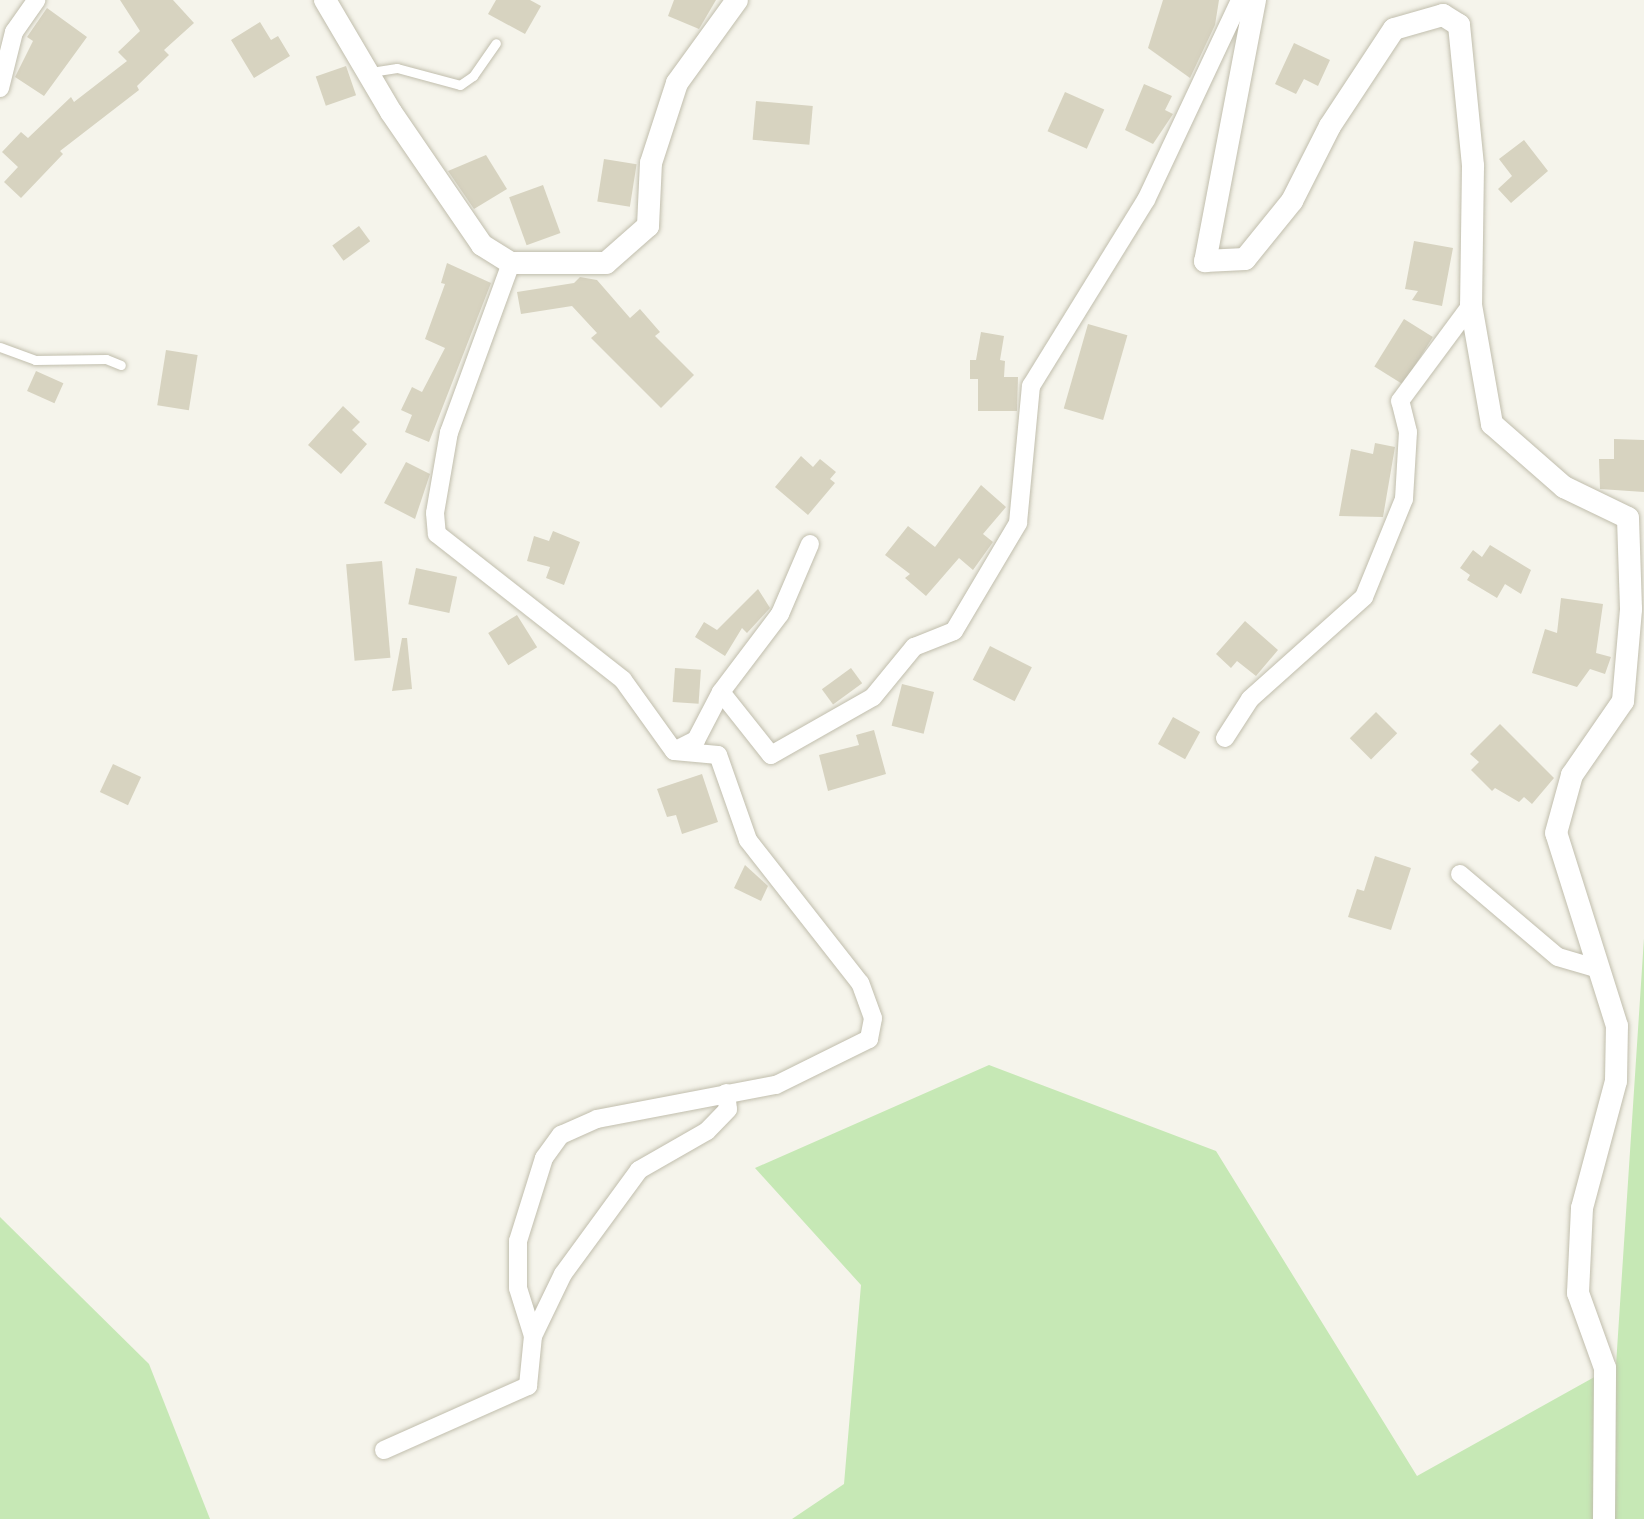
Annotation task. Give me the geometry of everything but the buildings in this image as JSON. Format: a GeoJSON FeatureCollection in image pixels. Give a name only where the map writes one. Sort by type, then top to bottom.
{"type":"FeatureCollection","features":[{"type":"Feature","properties":{"kind":"street"},"geometry":{"type":"LineString","coordinates":[[0,88],[14,32],[36,0]]}},
{"type":"Feature","properties":{"kind":"street"},"geometry":{"type":"LineString","coordinates":[[325,0],[368,72],[482,245],[511,263],[606,263],[648,226],[651,163],[677,83],[737,0]]}},
{"type":"Feature","properties":{"kind":"street"},"geometry":{"type":"LineString","coordinates":[[721,692],[771,755],[873,697],[914,647],[954,631],[1018,523],[1031,386],[1146,200],[1240,0]]}},
{"type":"Feature","properties":{"kind":"street"},"geometry":{"type":"LineString","coordinates":[[1255,0],[1205,261],[1245,259],[1292,201],[1330,126],[1394,29],[1443,15],[1459,25],[1473,166],[1471,305],[1492,424],[1564,487],[1636,514],[1623,701],[1572,775],[1556,833],[1617,1026],[1616,1081],[1582,1208],[1578,1293],[1605,1368],[1604,1519]]}},
{"type":"Feature","properties":{"kind":"street"},"geometry":{"type":"LineString","coordinates":[[511,263],[449,432],[435,513],[437,534],[623,680],[674,751],[718,755],[748,840],[860,983],[873,1018],[869,1039],[776,1085],[597,1119],[561,1135],[544,1158],[518,1241],[518,1288],[533,1336]]}},
{"type":"Feature","properties":{"kind":"street"},"geometry":{"type":"LineString","coordinates":[[1225,738],[1250,699],[1364,597],[1404,499],[1408,432],[1400,401],[1471,305]]}},
{"type":"Feature","properties":{"kind":"street"},"geometry":{"type":"LineString","coordinates":[[674,751],[696,740],[721,692],[780,614],[810,544]]}},
{"type":"Feature","properties":{"kind":"street"},"geometry":{"type":"LineString","coordinates":[[1460,874],[1558,957],[1599,969]]}},
{"type":"Feature","properties":{"kind":"street"},"geometry":{"type":"LineString","coordinates":[[384,1450],[528,1386],[533,1336],[563,1274],[639,1170],[707,1131],[728,1109],[726,1093]]}},
{"type":"Feature","properties":{"kind":"lane"},"geometry":{"type":"LineString","coordinates":[[368,72],[397,68],[460,85],[473,76],[496,43]]}},
{"type":"Feature","properties":{"kind":"lane"},"geometry":{"type":"LineString","coordinates":[[0,347],[35,360],[106,359],[121,365]]}},
{"type":"Feature","properties":{"kind":"green space"},"geometry":{"type":"Polygon","coordinates":[[[1644,938],[1644,1519],[792,1519],[844,1484],[861,1285],[755,1168],[989,1065],[1216,1151],[1417,1476],[1616,1365],[1644,938]]]}},
{"type":"Feature","properties":{"kind":"green space"},"geometry":{"type":"Polygon","coordinates":[[[0,1217],[149,1364],[210,1519],[0,1519],[0,1217]]]}}]}
